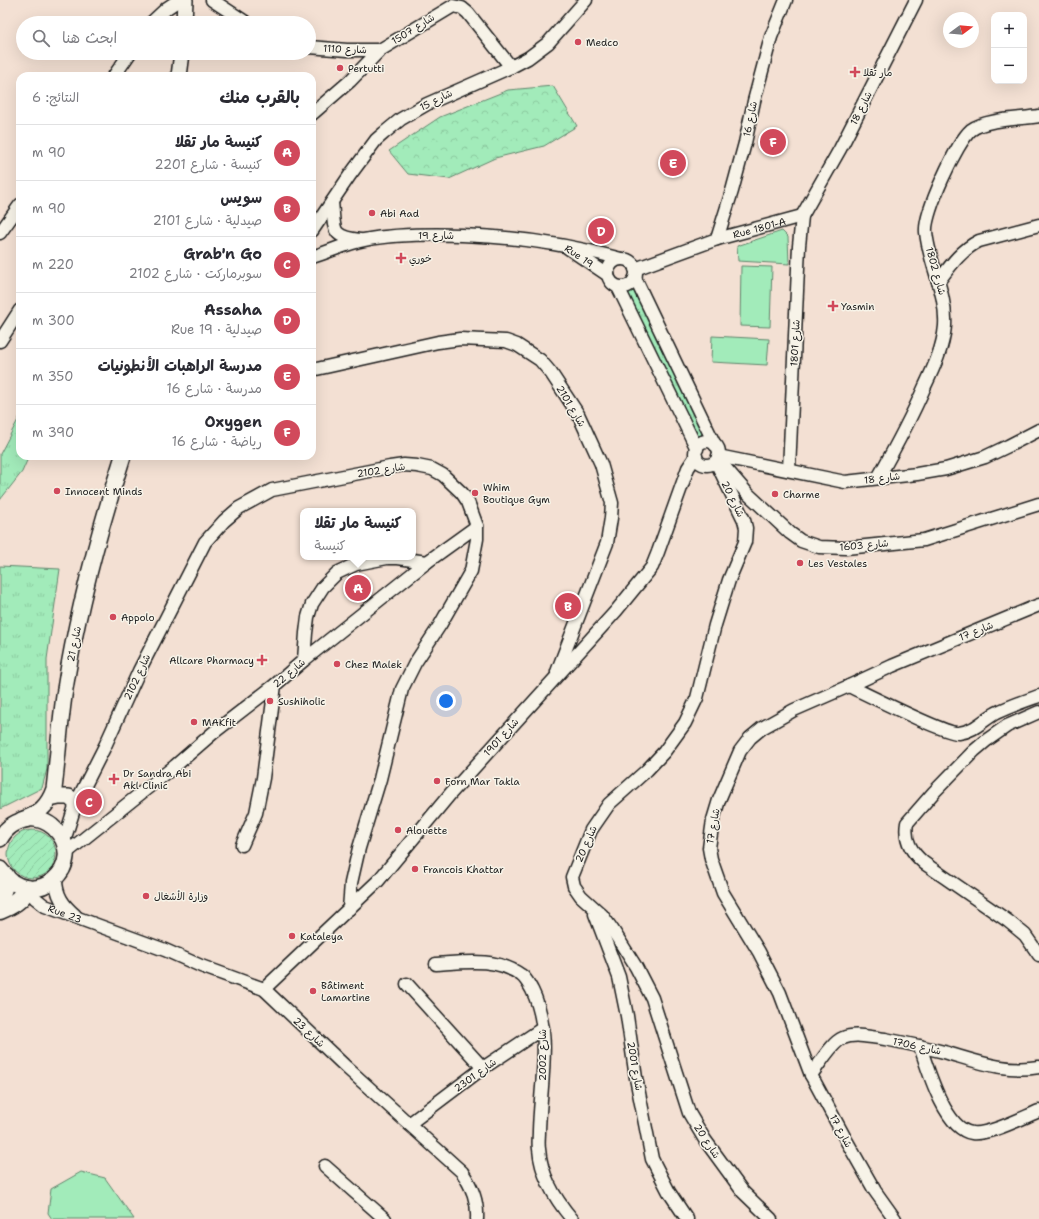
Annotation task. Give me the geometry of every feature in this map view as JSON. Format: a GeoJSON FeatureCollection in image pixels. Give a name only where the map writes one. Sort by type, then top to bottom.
{"type":"FeatureCollection","features":[{"type":"Feature","properties":{"kind":"highway"},"geometry":{"type":"LineString","coordinates":[[0,896],[4,886],[2,873]]}},
{"type":"Feature","properties":{"kind":"highway"},"geometry":{"type":"LineString","coordinates":[[0,910],[15,903],[28,889]]}},
{"type":"Feature","properties":{"kind":"main road"},"geometry":{"type":"LineString","coordinates":[[184,16],[185,0]]}},
{"type":"Feature","properties":{"kind":"main road"},"geometry":{"type":"LineString","coordinates":[[180,72],[181,60]]}},
{"type":"Feature","properties":{"kind":"main road","name":"شارع 21"},"geometry":{"type":"LineString","coordinates":[[50,800],[54,789],[61,716],[76,635],[109,502],[122,460]]}},
{"type":"Feature","properties":{"kind":"main road"},"geometry":{"type":"LineString","coordinates":[[2,834],[13,824],[38,813],[50,800],[59,796],[69,797],[76,803]]}},
{"type":"Feature","properties":{"kind":"main road"},"geometry":{"type":"LineString","coordinates":[[2,873],[15,884],[28,889],[48,885],[62,872],[65,863],[65,847],[59,832],[42,820],[22,820]]}},
{"type":"Feature","properties":{"kind":"street"},"geometry":{"type":"LineString","coordinates":[[158,16],[166,8],[179,0]]}},
{"type":"Feature","properties":{"kind":"street"},"geometry":{"type":"LineString","coordinates":[[212,0],[236,16]]}},
{"type":"Feature","properties":{"kind":"street","name":"شارع 15"},"geometry":{"type":"LineString","coordinates":[[316,225],[376,140],[401,119],[445,95],[528,58],[548,43],[586,0]]}},
{"type":"Feature","properties":{"kind":"street","name":"شارع 16"},"geometry":{"type":"LineString","coordinates":[[717,239],[736,178],[771,37],[786,0]]}},
{"type":"Feature","properties":{"kind":"street","name":"شارع 18"},"geometry":{"type":"LineString","coordinates":[[802,216],[840,149],[916,0]]}},
{"type":"Feature","properties":{"kind":"street","name":"شارع 1507"},"geometry":{"type":"LineString","coordinates":[[316,111],[350,81],[380,50],[450,7],[456,6],[462,8],[468,13],[510,67]]}},
{"type":"Feature","properties":{"kind":"street","name":"شارع 1110"},"geometry":{"type":"LineString","coordinates":[[316,48],[347,50],[380,50]]}},
{"type":"Feature","properties":{"kind":"street"},"geometry":{"type":"LineString","coordinates":[[117,72],[125,60]]}},
{"type":"Feature","properties":{"kind":"street","name":"شارع 1802"},"geometry":{"type":"LineString","coordinates":[[878,478],[908,425],[938,358],[945,327],[944,301],[926,230],[929,214],[938,190],[961,143],[972,130],[987,123],[1000,120],[1039,116]]}},
{"type":"Feature","properties":{"kind":"street"},"geometry":{"type":"LineString","coordinates":[[332,202],[334,229],[339,235],[349,239],[363,240]]}},
{"type":"Feature","properties":{"kind":"street"},"geometry":{"type":"LineString","coordinates":[[0,233],[16,211]]}},
{"type":"Feature","properties":{"kind":"street","name":"Rue 1801-A"},"geometry":{"type":"LineString","coordinates":[[635,274],[717,239],[802,216]]}},
{"type":"Feature","properties":{"kind":"street","name":"شارع 1801"},"geometry":{"type":"LineString","coordinates":[[789,470],[799,246],[802,216]]}},
{"type":"Feature","properties":{"kind":"street"},"geometry":{"type":"LineString","coordinates":[[938,282],[959,254],[971,245],[979,241],[1039,225]]}},
{"type":"Feature","properties":{"kind":"street","name":"شارع 19"},"geometry":{"type":"LineString","coordinates":[[316,256],[363,240],[396,235],[436,234],[491,236],[562,244]]}},
{"type":"Feature","properties":{"kind":"street","name":"Rue 19"},"geometry":{"type":"LineString","coordinates":[[562,244],[621,259]]}},
{"type":"Feature","properties":{"kind":"street","name":"Rue 19"},"geometry":{"type":"LineString","coordinates":[[562,244],[608,275]]}},
{"type":"Feature","properties":{"kind":"street"},"geometry":{"type":"LineString","coordinates":[[621,259],[630,262],[635,274],[630,285],[626,287],[618,287],[611,283],[608,271],[613,263],[621,259]]}},
{"type":"Feature","properties":{"kind":"street","name":"شارع 20"},"geometry":{"type":"LineString","coordinates":[[635,274],[717,456],[744,520],[746,528],[745,542],[729,580],[715,625],[697,698],[685,723],[664,752],[647,770],[608,804],[591,830],[572,877],[574,886],[602,915],[612,929],[636,967],[652,998],[689,1112],[705,1140],[743,1192],[771,1219]]}},
{"type":"Feature","properties":{"kind":"street"},"geometry":{"type":"LineString","coordinates":[[618,287],[700,462],[703,464],[711,464],[717,456],[709,442],[705,442],[698,446],[696,452]]}},
{"type":"Feature","properties":{"kind":"street"},"geometry":{"type":"LineString","coordinates":[[0,341],[16,316]]}},
{"type":"Feature","properties":{"kind":"street","name":"شارع 2101"},"geometry":{"type":"LineString","coordinates":[[316,369],[438,342],[460,339],[506,341],[517,345],[540,360],[551,372],[578,414],[585,429],[601,464],[612,503],[607,543],[554,678]]}},
{"type":"Feature","properties":{"kind":"street","name":"شارع 18"},"geometry":{"type":"LineString","coordinates":[[717,456],[845,482],[946,469],[985,457],[1039,430]]}},
{"type":"Feature","properties":{"kind":"street","name":"شارع 1901"},"geometry":{"type":"LineString","coordinates":[[264,989],[378,881],[451,793],[554,678],[599,632],[652,567],[688,468],[696,452]]}},
{"type":"Feature","properties":{"kind":"street","name":"شارع 1603"},"geometry":{"type":"LineString","coordinates":[[717,456],[748,493],[790,533],[801,540],[819,547],[846,548],[924,540],[1039,504]]}},
{"type":"Feature","properties":{"kind":"street","name":"شارع 2102"},"geometry":{"type":"LineString","coordinates":[[65,847],[76,803],[105,746],[139,671],[205,542],[224,521],[239,508],[272,490],[390,467],[404,465],[417,466],[443,475],[462,493],[473,512],[477,526],[477,539],[471,572],[440,625],[415,663],[402,689],[396,708],[380,780],[359,848],[351,884],[349,909]]}},
{"type":"Feature","properties":{"kind":"street","name":"شارع 22"},"geometry":{"type":"LineString","coordinates":[[65,847],[175,766],[213,733],[276,685],[304,660],[427,562],[477,526]]}},
{"type":"Feature","properties":{"kind":"street"},"geometry":{"type":"LineString","coordinates":[[304,660],[308,617],[312,604],[323,587],[338,573],[356,564],[377,560]]}},
{"type":"Feature","properties":{"kind":"street"},"geometry":{"type":"LineString","coordinates":[[412,560],[427,562]]}},
{"type":"Feature","properties":{"kind":"street","name":"شارع 17"},"geometry":{"type":"LineString","coordinates":[[895,1219],[875,1191],[811,1075],[780,993],[759,952],[723,893],[711,859],[709,848],[710,837],[719,800],[740,751],[750,738],[762,728],[794,710],[892,666],[1039,605]]}},
{"type":"Feature","properties":{"kind":"street"},"geometry":{"type":"LineString","coordinates":[[242,846],[256,813],[276,685]]}},
{"type":"Feature","properties":{"kind":"street"},"geometry":{"type":"LineString","coordinates":[[849,686],[934,725],[957,733],[975,728],[995,713],[1017,703],[1039,696]]}},
{"type":"Feature","properties":{"kind":"street"},"geometry":{"type":"LineString","coordinates":[[1039,712],[1007,726],[979,747],[925,802],[907,822],[906,828],[908,844],[916,857],[1008,921],[1025,936],[1039,955]]}},
{"type":"Feature","properties":{"kind":"street","name":"Rue 23"},"geometry":{"type":"LineString","coordinates":[[56,879],[56,885],[61,901],[69,910],[82,920]]}},
{"type":"Feature","properties":{"kind":"street","name":"Rue 23"},"geometry":{"type":"LineString","coordinates":[[28,889],[35,898],[45,906],[82,920]]}},
{"type":"Feature","properties":{"kind":"street","name":"شارع 2001"},"geometry":{"type":"LineString","coordinates":[[593,907],[618,977],[627,1016],[636,1078],[652,1159],[669,1192],[687,1219]]}},
{"type":"Feature","properties":{"kind":"street","name":"شارع 23"},"geometry":{"type":"LineString","coordinates":[[82,920],[165,950],[201,966],[264,989],[346,1067],[462,1172],[469,1182],[474,1195],[477,1208],[477,1219]]}},
{"type":"Feature","properties":{"kind":"street","name":"شارع 2002"},"geometry":{"type":"LineString","coordinates":[[436,964],[477,961],[496,964],[517,972],[523,976],[536,998],[543,1028],[543,1070],[539,1149],[544,1174],[550,1187],[572,1219]]}},
{"type":"Feature","properties":{"kind":"street"},"geometry":{"type":"LineString","coordinates":[[407,984],[483,1068]]}},
{"type":"Feature","properties":{"kind":"street","name":"شارع 2301"},"geometry":{"type":"LineString","coordinates":[[409,1124],[483,1068],[543,1028]]}},
{"type":"Feature","properties":{"kind":"street","name":"شارع 1706"},"geometry":{"type":"LineString","coordinates":[[811,1075],[833,1045],[841,1038],[852,1036],[872,1037],[920,1046],[975,1062],[1004,1068],[1019,1069],[1039,1067]]}},
{"type":"Feature","properties":{"kind":"street"},"geometry":{"type":"LineString","coordinates":[[920,1046],[935,1090],[945,1110],[957,1125],[966,1132],[987,1132],[1039,1111]]}},
{"type":"Feature","properties":{"kind":"street"},"geometry":{"type":"LineString","coordinates":[[324,1166],[384,1219]]}},
{"type":"Feature","properties":{"kind":"green space"},"geometry":{"type":"Polygon","coordinates":[[[553,86],[577,126],[544,146],[495,158],[449,179],[408,174],[389,151],[440,117],[508,90],[553,86]]]}},
{"type":"Feature","properties":{"kind":"green space"},"geometry":{"type":"Polygon","coordinates":[[[782,231],[788,237],[789,264],[738,261],[737,246],[782,231]]]}},
{"type":"Feature","properties":{"kind":"green space"},"geometry":{"type":"Polygon","coordinates":[[[741,266],[772,267],[770,327],[740,326],[741,266]]]}},
{"type":"Feature","properties":{"kind":"green space"},"geometry":{"type":"Polygon","coordinates":[[[634,291],[704,433],[698,437],[628,293],[634,291]]]}},
{"type":"Feature","properties":{"kind":"green space"},"geometry":{"type":"Polygon","coordinates":[[[712,336],[769,339],[767,365],[711,362],[712,336]]]}},
{"type":"Feature","properties":{"kind":"green space"},"geometry":{"type":"Polygon","coordinates":[[[16,424],[16,460],[27,460],[22,472],[0,500],[0,454],[16,424]]]}},
{"type":"Feature","properties":{"kind":"green space"},"geometry":{"type":"Polygon","coordinates":[[[0,566],[60,569],[47,659],[47,769],[42,788],[0,809],[0,566]]]}},
{"type":"Feature","properties":{"kind":"green space"},"geometry":{"type":"Polygon","coordinates":[[[27,830],[37,830],[49,837],[56,849],[56,859],[49,871],[37,878],[27,878],[19,874],[12,867],[8,859],[8,849],[12,841],[19,834],[27,830]]]}},
{"type":"Feature","properties":{"kind":"green space"},"geometry":{"type":"Polygon","coordinates":[[[81,1172],[105,1178],[134,1219],[52,1219],[48,1213],[51,1189],[81,1172]]]}},
{"type":"Feature","properties":{"kind":"place","name":"Medco"},"geometry":{"type":"Point","coordinates":[578,42]}},
{"type":"Feature","properties":{"kind":"place","name":"Pertutti"},"geometry":{"type":"Point","coordinates":[340,68]}},
{"type":"Feature","properties":{"kind":"place","name":"مار تقلا"},"geometry":{"type":"Point","coordinates":[855,72]}},
{"type":"Feature","properties":{"kind":"place","name":"Oxygen"},"geometry":{"type":"Point","coordinates":[773,142]}},
{"type":"Feature","properties":{"kind":"place","name":"مدرسة الراهبات الأنطونيات"},"geometry":{"type":"Point","coordinates":[673,163]}},
{"type":"Feature","properties":{"kind":"place","name":"Abi Aad"},"geometry":{"type":"Point","coordinates":[372,213]}},
{"type":"Feature","properties":{"kind":"place","name":"Assaha"},"geometry":{"type":"Point","coordinates":[601,231]}},
{"type":"Feature","properties":{"kind":"place","name":"خوري"},"geometry":{"type":"Point","coordinates":[401,258]}},
{"type":"Feature","properties":{"kind":"place","name":"Yasmin"},"geometry":{"type":"Point","coordinates":[833,306]}},
{"type":"Feature","properties":{"kind":"place","name":"Innocent Minds"},"geometry":{"type":"Point","coordinates":[57,491]}},
{"type":"Feature","properties":{"kind":"place","name":"Whim Boutique Gym"},"geometry":{"type":"Point","coordinates":[475,493]}},
{"type":"Feature","properties":{"kind":"place","name":"Charme"},"geometry":{"type":"Point","coordinates":[775,494]}},
{"type":"Feature","properties":{"kind":"place","name":"Les Vestales"},"geometry":{"type":"Point","coordinates":[800,563]}},
{"type":"Feature","properties":{"kind":"place","name":"كنيسة مار تقلا"},"geometry":{"type":"Point","coordinates":[358,588]}},
{"type":"Feature","properties":{"kind":"place","name":"سويس"},"geometry":{"type":"Point","coordinates":[568,606]}},
{"type":"Feature","properties":{"kind":"place","name":"Appolo"},"geometry":{"type":"Point","coordinates":[113,617]}},
{"type":"Feature","properties":{"kind":"place","name":"Allcare Pharmacy"},"geometry":{"type":"Point","coordinates":[262,660]}},
{"type":"Feature","properties":{"kind":"place","name":"Chez Malek"},"geometry":{"type":"Point","coordinates":[337,664]}},
{"type":"Feature","properties":{"kind":"place","name":"Sushiholic"},"geometry":{"type":"Point","coordinates":[270,701]}},
{"type":"Feature","properties":{"kind":"place","name":"MAKfit"},"geometry":{"type":"Point","coordinates":[194,722]}},
{"type":"Feature","properties":{"kind":"place","name":"Dr Sandra Abi Akl Clinic"},"geometry":{"type":"Point","coordinates":[114,779]}},
{"type":"Feature","properties":{"kind":"place","name":"Forn Mar Takla"},"geometry":{"type":"Point","coordinates":[437,781]}},
{"type":"Feature","properties":{"kind":"place","name":"Grab'n Go"},"geometry":{"type":"Point","coordinates":[89,802]}},
{"type":"Feature","properties":{"kind":"place","name":"Alouette"},"geometry":{"type":"Point","coordinates":[398,830]}},
{"type":"Feature","properties":{"kind":"place","name":"Francois Khattar"},"geometry":{"type":"Point","coordinates":[415,869]}},
{"type":"Feature","properties":{"kind":"place","name":"وزارة الأشغال"},"geometry":{"type":"Point","coordinates":[146,896]}},
{"type":"Feature","properties":{"kind":"place","name":"Kataleya"},"geometry":{"type":"Point","coordinates":[292,936]}},
{"type":"Feature","properties":{"kind":"place","name":"Bâtiment Lamartine"},"geometry":{"type":"Point","coordinates":[313,991]}}]}
